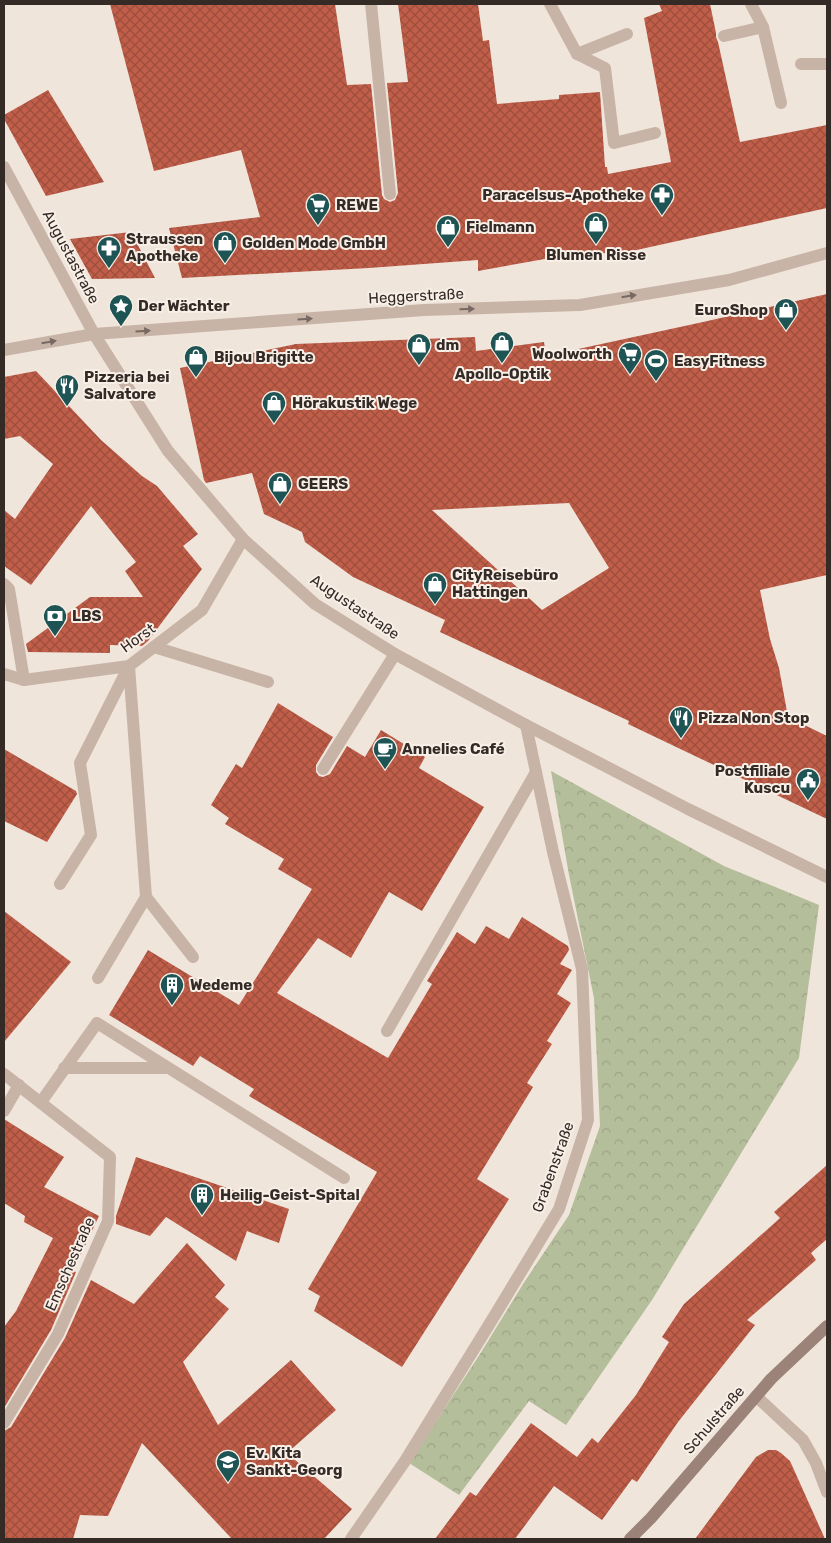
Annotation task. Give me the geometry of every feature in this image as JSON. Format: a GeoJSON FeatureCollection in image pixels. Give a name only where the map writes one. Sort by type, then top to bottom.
{"type":"FeatureCollection","features":[{"type":"Feature","properties":{"kind":"main road","name":"Schulstraße"},"geometry":{"type":"LineString","coordinates":[[630,1539],[651,1518],[771,1379],[827,1326]]}},
{"type":"Feature","properties":{"kind":"street"},"geometry":{"type":"LineString","coordinates":[[371,4],[390,194]]}},
{"type":"Feature","properties":{"kind":"street"},"geometry":{"type":"LineString","coordinates":[[550,4],[577,54],[604,68],[614,143],[655,133]]}},
{"type":"Feature","properties":{"kind":"street"},"geometry":{"type":"LineString","coordinates":[[751,4],[762,27],[780,102]]}},
{"type":"Feature","properties":{"kind":"street"},"geometry":{"type":"LineString","coordinates":[[724,36],[762,27]]}},
{"type":"Feature","properties":{"kind":"street"},"geometry":{"type":"LineString","coordinates":[[577,54],[627,34]]}},
{"type":"Feature","properties":{"kind":"street"},"geometry":{"type":"LineString","coordinates":[[801,64],[827,64]]}},
{"type":"Feature","properties":{"kind":"street","name":"Augustastraße"},"geometry":{"type":"LineString","coordinates":[[4,167],[94,334],[168,451],[243,539],[315,604],[395,654],[526,725],[688,809],[827,877]]}},
{"type":"Feature","properties":{"kind":"street","name":"Heggerstraße"},"geometry":{"type":"LineString","coordinates":[[4,350],[94,334],[424,310],[580,304],[730,280],[827,253]]}},
{"type":"Feature","properties":{"kind":"street","name":"Horst"},"geometry":{"type":"LineString","coordinates":[[4,674],[24,680],[129,666],[202,610],[243,539]]}},
{"type":"Feature","properties":{"kind":"street"},"geometry":{"type":"LineString","coordinates":[[4,584],[9,589],[24,680]]}},
{"type":"Feature","properties":{"kind":"street"},"geometry":{"type":"LineString","coordinates":[[154,647],[268,682]]}},
{"type":"Feature","properties":{"kind":"street"},"geometry":{"type":"LineString","coordinates":[[323,769],[395,654]]}},
{"type":"Feature","properties":{"kind":"street"},"geometry":{"type":"LineString","coordinates":[[60,884],[91,835],[80,763],[129,666]]}},
{"type":"Feature","properties":{"kind":"street"},"geometry":{"type":"LineString","coordinates":[[129,666],[146,897],[193,957]]}},
{"type":"Feature","properties":{"kind":"street","name":"Grabenstraße"},"geometry":{"type":"LineString","coordinates":[[351,1539],[430,1422],[559,1209],[588,1120],[582,969],[553,852],[526,725]]}},
{"type":"Feature","properties":{"kind":"street"},"geometry":{"type":"LineString","coordinates":[[387,1031],[536,772]]}},
{"type":"Feature","properties":{"kind":"street"},"geometry":{"type":"LineString","coordinates":[[98,978],[146,897]]}},
{"type":"Feature","properties":{"kind":"street"},"geometry":{"type":"LineString","coordinates":[[41,1102],[97,1023],[344,1178]]}},
{"type":"Feature","properties":{"kind":"street"},"geometry":{"type":"LineString","coordinates":[[64,1068],[168,1068]]}},
{"type":"Feature","properties":{"kind":"street","name":"Emschestraße"},"geometry":{"type":"LineString","coordinates":[[4,1074],[110,1158],[108,1220],[58,1334],[4,1423]]}},
{"type":"Feature","properties":{"kind":"street"},"geometry":{"type":"LineString","coordinates":[[4,1111],[19,1085]]}},
{"type":"Feature","properties":{"kind":"street"},"geometry":{"type":"LineString","coordinates":[[756,1396],[803,1440],[816,1463],[827,1492]]}},
{"type":"Feature","properties":{"kind":"green space"},"geometry":{"type":"Polygon","coordinates":[[[551,771],[724,866],[819,905],[799,1058],[652,1300],[566,1425],[529,1401],[459,1495],[409,1463],[569,1215],[600,1126],[594,998],[569,875],[551,771]]]}},
{"type":"Feature","properties":{"kind":"building"},"geometry":{"type":"Polygon","coordinates":[[[110,4],[335,4],[347,85],[371,84],[382,195],[384,199],[390,202],[395,200],[398,193],[387,83],[408,82],[398,4],[478,4],[483,41],[489,40],[497,104],[559,99],[559,95],[600,92],[605,167],[607,167],[608,174],[671,162],[644,18],[662,11],[659,4],[710,4],[740,142],[827,125],[827,208],[632,251],[556,257],[478,271],[478,260],[182,278],[169,228],[260,217],[241,150],[154,171],[110,4]]]}},
{"type":"Feature","properties":{"kind":"building"},"geometry":{"type":"Polygon","coordinates":[[[48,90],[104,182],[46,196],[4,119],[4,115],[48,90]]]}},
{"type":"Feature","properties":{"kind":"building"},"geometry":{"type":"Polygon","coordinates":[[[131,232],[155,278],[92,279],[70,239],[131,232]]]}},
{"type":"Feature","properties":{"kind":"building"},"geometry":{"type":"Polygon","coordinates":[[[827,294],[827,575],[760,590],[770,639],[779,668],[788,717],[827,736],[827,819],[628,724],[629,721],[440,632],[445,620],[353,577],[305,542],[302,532],[264,514],[252,473],[206,483],[180,368],[296,344],[475,337],[476,351],[544,342],[546,356],[827,294]],[[569,503],[432,510],[542,610],[609,568],[569,503]]]}},
{"type":"Feature","properties":{"kind":"building"},"geometry":{"type":"Polygon","coordinates":[[[36,371],[101,440],[142,476],[157,486],[198,534],[183,546],[202,569],[148,641],[142,646],[110,645],[110,653],[28,652],[26,644],[90,597],[143,597],[125,571],[136,562],[91,506],[31,585],[4,566],[4,510],[15,519],[53,464],[20,436],[4,439],[4,377],[36,371]]]}},
{"type":"Feature","properties":{"kind":"building"},"geometry":{"type":"Polygon","coordinates":[[[278,703],[333,737],[316,765],[316,772],[319,776],[323,777],[330,774],[347,746],[365,757],[381,730],[425,757],[419,768],[484,807],[422,911],[389,892],[351,958],[318,938],[277,993],[388,1058],[432,984],[427,981],[457,932],[475,944],[486,926],[509,939],[522,917],[568,946],[569,950],[560,964],[572,970],[557,994],[571,1003],[547,1041],[552,1044],[527,1083],[533,1087],[477,1179],[509,1199],[402,1367],[314,1311],[320,1296],[308,1289],[377,1172],[249,1096],[254,1089],[200,1056],[193,1066],[109,1015],[148,950],[239,1005],[312,889],[278,869],[284,859],[225,824],[229,818],[211,805],[236,764],[242,768],[278,703]]]}},
{"type":"Feature","properties":{"kind":"building"},"geometry":{"type":"Polygon","coordinates":[[[4,749],[76,791],[77,794],[47,842],[4,821],[4,749]]]}},
{"type":"Feature","properties":{"kind":"building"},"geometry":{"type":"Polygon","coordinates":[[[4,911],[71,962],[4,1042],[4,911]]]}},
{"type":"Feature","properties":{"kind":"building"},"geometry":{"type":"Polygon","coordinates":[[[4,1119],[64,1157],[44,1187],[99,1216],[73,1271],[76,1272],[51,1330],[4,1408],[4,1327],[16,1311],[53,1238],[24,1222],[25,1216],[4,1203],[4,1119]]]}},
{"type":"Feature","properties":{"kind":"building","name":"Heilig-Geist-Spital"},"geometry":{"type":"Polygon","coordinates":[[[136,1157],[289,1209],[279,1243],[247,1231],[236,1261],[166,1217],[150,1236],[116,1224],[116,1216],[136,1157]]]}},
{"type":"Feature","properties":{"kind":"building"},"geometry":{"type":"Polygon","coordinates":[[[827,1165],[827,1239],[811,1253],[816,1260],[747,1320],[755,1325],[678,1422],[637,1482],[632,1479],[602,1520],[554,1486],[515,1539],[435,1539],[470,1492],[476,1496],[531,1423],[577,1457],[592,1438],[598,1443],[636,1395],[669,1342],[662,1337],[684,1304],[780,1218],[774,1212],[827,1165]]]}},
{"type":"Feature","properties":{"kind":"building"},"geometry":{"type":"Polygon","coordinates":[[[187,1243],[225,1285],[215,1297],[229,1309],[183,1362],[218,1425],[291,1360],[336,1410],[287,1453],[352,1509],[324,1539],[232,1539],[142,1443],[108,1516],[80,1515],[73,1539],[4,1539],[4,1431],[11,1427],[65,1338],[91,1280],[134,1304],[187,1243]]]}},
{"type":"Feature","properties":{"kind":"building"},"geometry":{"type":"Polygon","coordinates":[[[768,1450],[776,1450],[790,1461],[825,1539],[695,1539],[756,1457],[768,1450]]]}},
{"type":"Feature","properties":{"kind":"place","name":"Paracelsus-Apotheke"},"geometry":{"type":"Point","coordinates":[662,216]}},
{"type":"Feature","properties":{"kind":"place","name":"REWE"},"geometry":{"type":"Point","coordinates":[318,226]}},
{"type":"Feature","properties":{"kind":"place","name":"Blumen Risse"},"geometry":{"type":"Point","coordinates":[596,245]}},
{"type":"Feature","properties":{"kind":"place","name":"Fielmann"},"geometry":{"type":"Point","coordinates":[448,248]}},
{"type":"Feature","properties":{"kind":"place","name":"Golden Mode GmbH"},"geometry":{"type":"Point","coordinates":[225,264]}},
{"type":"Feature","properties":{"kind":"place","name":"Straussen Apotheke"},"geometry":{"type":"Point","coordinates":[109,269]}},
{"type":"Feature","properties":{"kind":"place","name":"Der Wächter"},"geometry":{"type":"Point","coordinates":[121,327]}},
{"type":"Feature","properties":{"kind":"place","name":"EuroShop"},"geometry":{"type":"Point","coordinates":[786,331]}},
{"type":"Feature","properties":{"kind":"place","name":"Apollo-Optik"},"geometry":{"type":"Point","coordinates":[502,364]}},
{"type":"Feature","properties":{"kind":"place","name":"dm"},"geometry":{"type":"Point","coordinates":[419,366]}},
{"type":"Feature","properties":{"kind":"place","name":"Woolworth"},"geometry":{"type":"Point","coordinates":[630,375]}},
{"type":"Feature","properties":{"kind":"place","name":"Bijou Brigitte"},"geometry":{"type":"Point","coordinates":[196,378]}},
{"type":"Feature","properties":{"kind":"place","name":"EasyFitness"},"geometry":{"type":"Point","coordinates":[656,382]}},
{"type":"Feature","properties":{"kind":"place","name":"Pizzeria bei Salvatore"},"geometry":{"type":"Point","coordinates":[67,407]}},
{"type":"Feature","properties":{"kind":"place","name":"Hörakustik Wege"},"geometry":{"type":"Point","coordinates":[274,424]}},
{"type":"Feature","properties":{"kind":"place","name":"GEERS"},"geometry":{"type":"Point","coordinates":[280,505]}},
{"type":"Feature","properties":{"kind":"place","name":"CityReisebüro Hattingen"},"geometry":{"type":"Point","coordinates":[435,605]}},
{"type":"Feature","properties":{"kind":"place","name":"LBS"},"geometry":{"type":"Point","coordinates":[55,637]}},
{"type":"Feature","properties":{"kind":"place","name":"Pizza Non Stop"},"geometry":{"type":"Point","coordinates":[681,739]}},
{"type":"Feature","properties":{"kind":"place","name":"Annelies Café"},"geometry":{"type":"Point","coordinates":[385,770]}},
{"type":"Feature","properties":{"kind":"place","name":"Postfiliale Kuscu"},"geometry":{"type":"Point","coordinates":[808,801]}},
{"type":"Feature","properties":{"kind":"place","name":"Wedeme"},"geometry":{"type":"Point","coordinates":[172,1006]}},
{"type":"Feature","properties":{"kind":"place","name":"Heilig-Geist-Spital"},"geometry":{"type":"Point","coordinates":[202,1216]}},
{"type":"Feature","properties":{"kind":"place","name":"Ev. Kita Sankt-Georg"},"geometry":{"type":"Point","coordinates":[228,1483]}}]}
